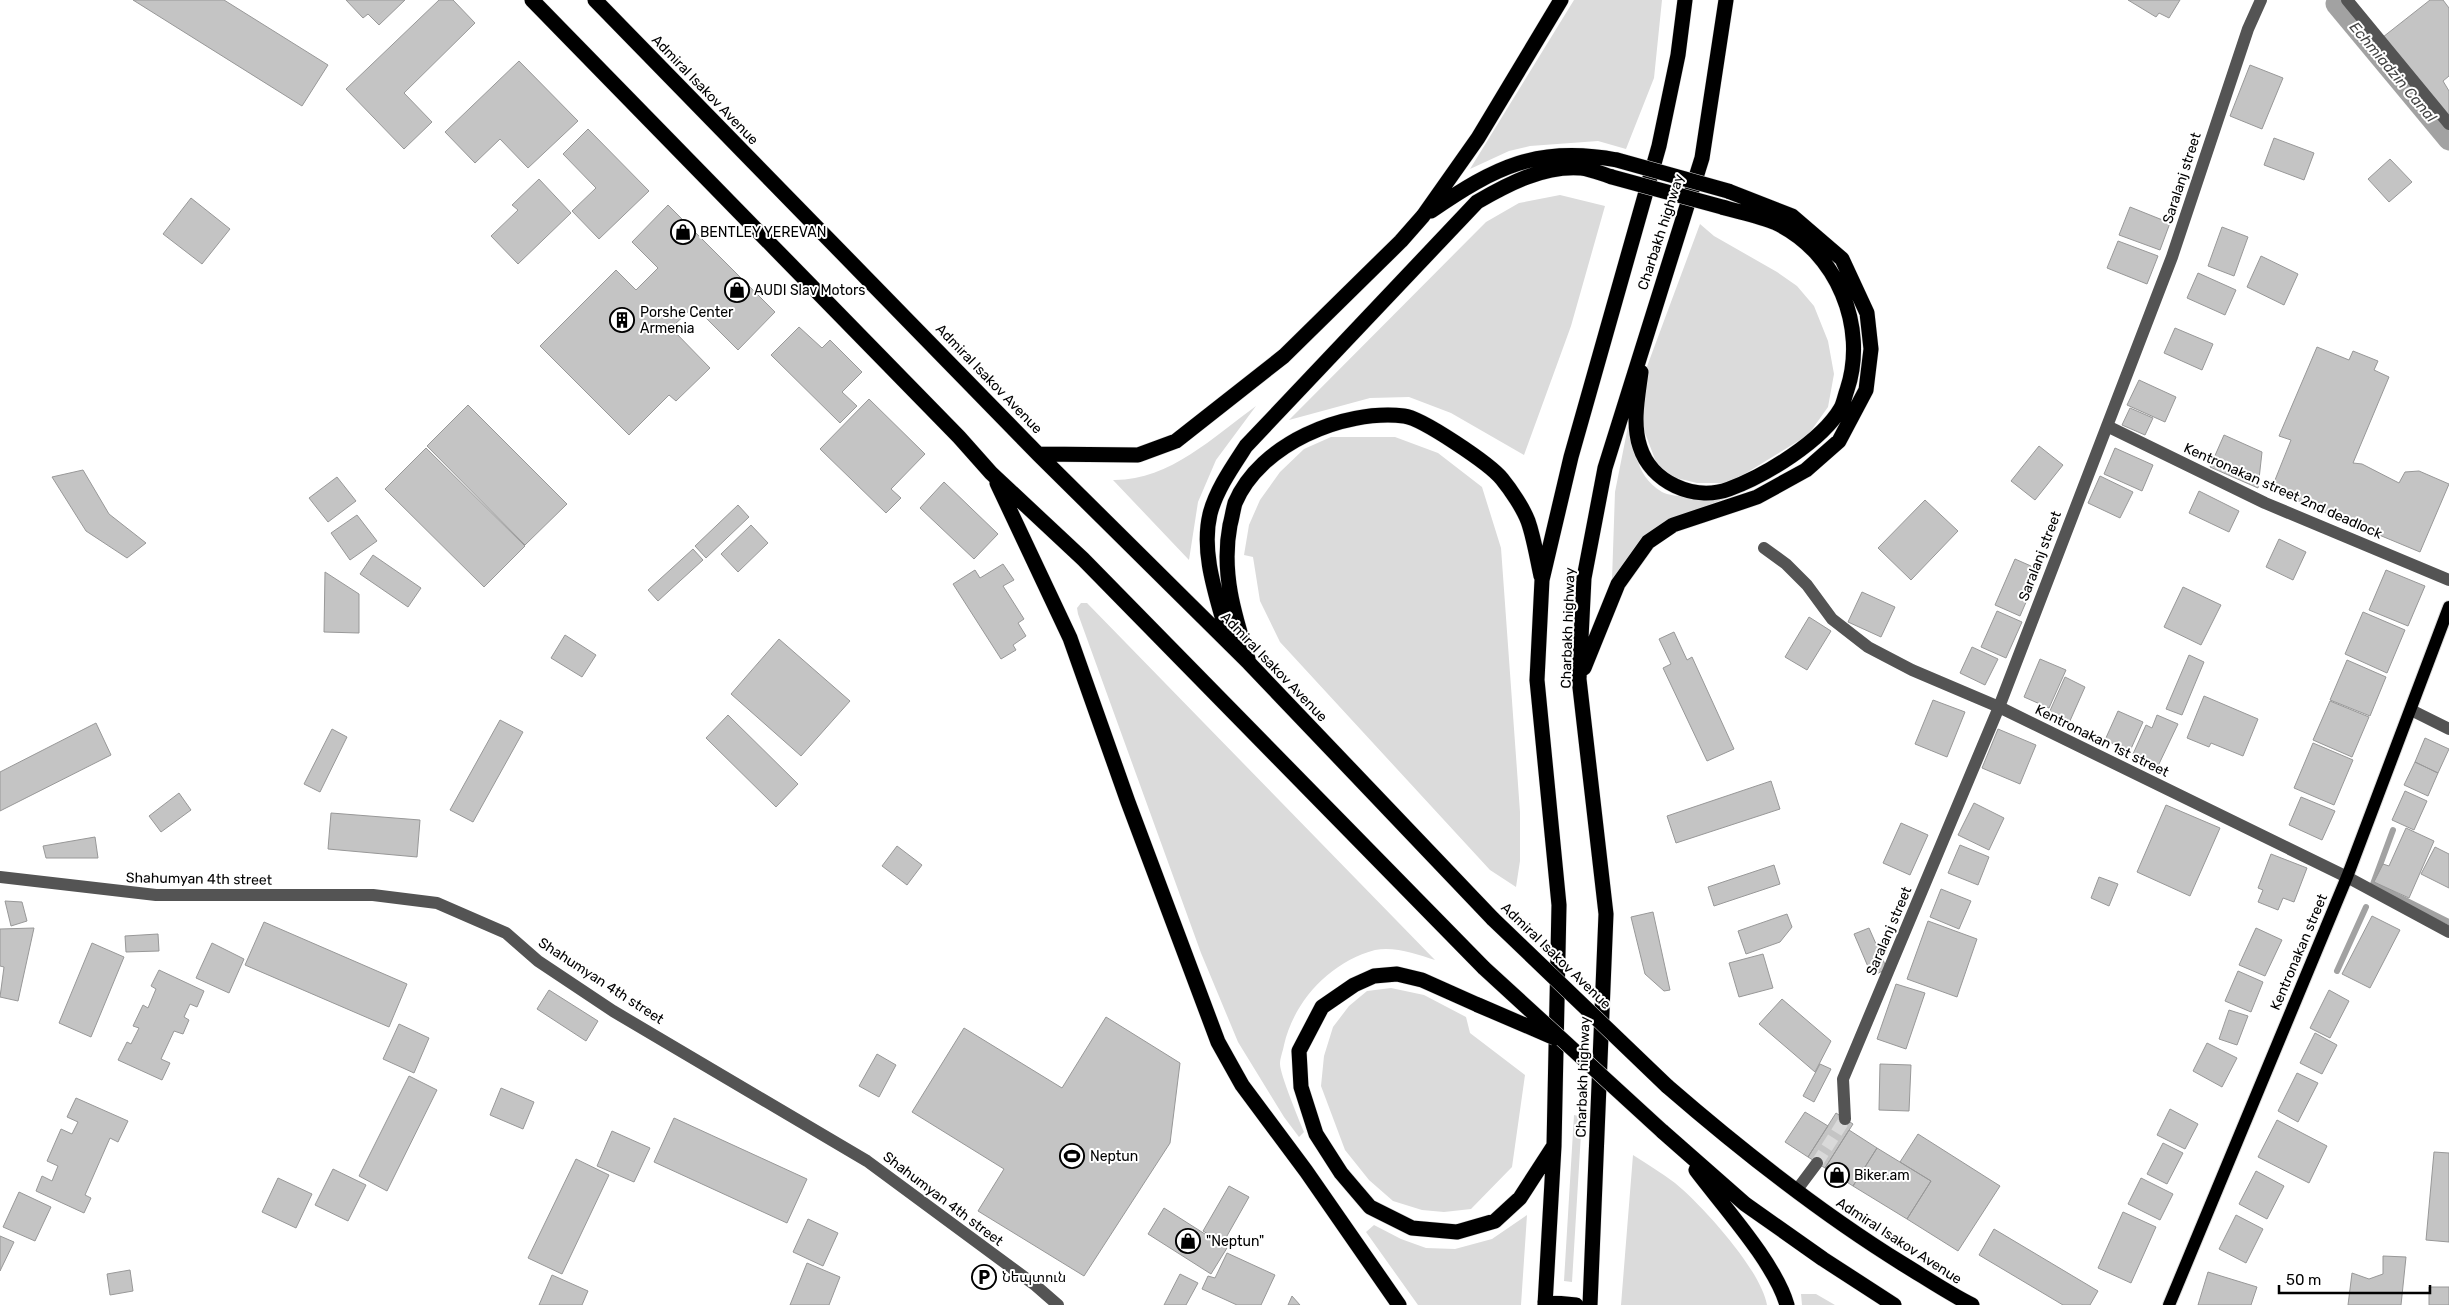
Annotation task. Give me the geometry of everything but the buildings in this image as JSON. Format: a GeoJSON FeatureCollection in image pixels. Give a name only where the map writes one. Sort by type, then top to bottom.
{"type":"FeatureCollection","features":[{"type":"Feature","properties":{"kind":"highway"},"geometry":{"type":"LineString","coordinates":[[532,0],[959,436],[992,473],[1083,559],[1484,968],[1676,1145],[1745,1204],[1823,1259],[1894,1305]]}},
{"type":"Feature","properties":{"kind":"highway","name":"Admiral Isakov Avenue"},"geometry":{"type":"LineString","coordinates":[[595,0],[1039,454],[1249,663],[1493,919],[1667,1086],[1722,1134],[1796,1191],[1868,1242],[1972,1305]]}},
{"type":"Feature","properties":{"kind":"highway"},"geometry":{"type":"LineString","coordinates":[[1039,454],[1138,455],[1176,441],[1284,356],[1402,241],[1423,216],[1478,138],[1561,0]]}},
{"type":"Feature","properties":{"kind":"highway","name":"Charbakh highway"},"geometry":{"type":"LineString","coordinates":[[1545,1304],[1554,1146],[1559,904],[1537,680],[1542,580],[1571,457],[1659,146],[1678,55],[1685,0]]}},
{"type":"Feature","properties":{"kind":"highway","name":"Charbakh highway"},"geometry":{"type":"LineString","coordinates":[[1591,1303],[1606,914],[1580,678],[1584,578],[1604,468],[1702,158],[1726,0]]}},
{"type":"Feature","properties":{"kind":"highway"},"geometry":{"type":"LineString","coordinates":[[1423,216],[1467,186],[1537,157],[1589,154],[1617,160],[1728,191],[1792,216],[1842,259],[1867,313],[1871,349],[1866,390],[1839,440],[1806,470],[1757,497],[1673,525],[1648,542],[1618,584],[1580,678]]}},
{"type":"Feature","properties":{"kind":"highway"},"geometry":{"type":"LineString","coordinates":[[1228,642],[1210,563],[1207,540],[1210,513],[1228,473],[1246,446],[1478,202],[1512,181],[1548,171],[1581,168],[1776,224],[1810,246],[1834,276],[1847,304],[1854,334],[1854,362],[1841,408],[1810,444],[1768,469],[1728,489],[1702,492],[1676,487],[1659,477],[1649,465],[1640,448],[1636,429],[1643,341]]}},
{"type":"Feature","properties":{"kind":"highway"},"geometry":{"type":"LineString","coordinates":[[1249,663],[1235,617],[1227,574],[1227,544],[1235,504],[1246,484],[1269,461],[1305,434],[1330,423],[1363,416],[1405,416],[1452,440],[1501,478],[1528,520],[1542,580]]}},
{"type":"Feature","properties":{"kind":"highway"},"geometry":{"type":"LineString","coordinates":[[992,473],[1019,526],[1070,638],[1128,802],[1218,1042],[1242,1085],[1306,1171],[1399,1305]]}},
{"type":"Feature","properties":{"kind":"highway"},"geometry":{"type":"LineString","coordinates":[[1554,1146],[1520,1198],[1495,1221],[1457,1232],[1412,1228],[1370,1207],[1341,1174],[1316,1134],[1301,1087],[1299,1050],[1322,1006],[1354,985],[1374,976],[1397,974],[1422,980],[1566,1043]]}},
{"type":"Feature","properties":{"kind":"highway"},"geometry":{"type":"LineString","coordinates":[[1676,1145],[1771,1270],[1782,1289],[1787,1305]]}},
{"type":"Feature","properties":{"kind":"highway"},"geometry":{"type":"LineString","coordinates":[[1545,1304],[1576,1305]]}},
{"type":"Feature","properties":{"kind":"main road","name":"Kentronakan street"},"geometry":{"type":"LineString","coordinates":[[2169,1305],[2347,877],[2449,607]]}},
{"type":"Feature","properties":{"kind":"street","name":"Saralanj street"},"geometry":{"type":"LineString","coordinates":[[1845,1119],[1843,1079],[1999,708],[2172,257],[2248,29],[2261,0]]}},
{"type":"Feature","properties":{"kind":"street"},"geometry":{"type":"LineString","coordinates":[[2347,0],[2449,124]]}},
{"type":"Feature","properties":{"kind":"street","name":"Kentronakan street 2nd deadlock"},"geometry":{"type":"LineString","coordinates":[[2107,426],[2265,503],[2449,580]]}},
{"type":"Feature","properties":{"kind":"street","name":"Kentronakan 1st street"},"geometry":{"type":"LineString","coordinates":[[1764,548],[1786,564],[1800,578],[1832,620],[1868,647],[1912,670],[1999,708],[2347,877],[2449,932]]}},
{"type":"Feature","properties":{"kind":"street"},"geometry":{"type":"LineString","coordinates":[[2411,710],[2449,729]]}},
{"type":"Feature","properties":{"kind":"street","name":"Shahumyan 4th street"},"geometry":{"type":"LineString","coordinates":[[0,877],[156,895],[373,895],[437,903],[506,933],[538,961],[613,1011],[867,1161],[1035,1285],[1058,1305]]}},
{"type":"Feature","properties":{"kind":"street"},"geometry":{"type":"LineString","coordinates":[[1796,1191],[1817,1163]]}},
{"type":"Feature","properties":{"kind":"shaded area"},"geometry":{"type":"Polygon","coordinates":[[[1574,0],[1662,0],[1654,78],[1626,149],[1598,141],[1530,146],[1509,151],[1470,169],[1574,0]]]}},
{"type":"Feature","properties":{"kind":"shaded area"},"geometry":{"type":"Polygon","coordinates":[[[1560,195],[1605,206],[1571,326],[1524,455],[1451,413],[1409,397],[1370,398],[1289,420],[1486,222],[1519,203],[1560,195]]]}},
{"type":"Feature","properties":{"kind":"shaded area"},"geometry":{"type":"Polygon","coordinates":[[[1700,224],[1714,236],[1777,272],[1797,286],[1814,306],[1828,341],[1834,374],[1828,407],[1808,435],[1730,483],[1697,483],[1672,477],[1656,462],[1642,425],[1642,380],[1700,224]]]}},
{"type":"Feature","properties":{"kind":"shaded area"},"geometry":{"type":"Polygon","coordinates":[[[1256,406],[1216,460],[1198,502],[1189,560],[1113,480],[1153,473],[1172,465],[1207,443],[1256,406]]]}},
{"type":"Feature","properties":{"kind":"shaded area"},"geometry":{"type":"Polygon","coordinates":[[[1631,411],[1636,456],[1640,467],[1652,485],[1667,494],[1724,499],[1665,522],[1642,537],[1612,580],[1615,492],[1631,411]]]}},
{"type":"Feature","properties":{"kind":"shaded area"},"geometry":{"type":"Polygon","coordinates":[[[1331,437],[1395,437],[1438,453],[1482,487],[1501,548],[1520,812],[1520,861],[1516,887],[1490,870],[1280,642],[1260,601],[1253,557],[1244,555],[1249,525],[1260,500],[1280,472],[1304,449],[1331,437]]]}},
{"type":"Feature","properties":{"kind":"shaded area"},"geometry":{"type":"Polygon","coordinates":[[[1081,603],[1087,603],[1435,960],[1398,950],[1375,950],[1343,964],[1329,974],[1305,999],[1289,1029],[1280,1059],[1286,1087],[1304,1132],[1299,1137],[1284,1117],[1238,1042],[1201,953],[1078,614],[1077,608],[1081,603]]]}},
{"type":"Feature","properties":{"kind":"shaded area"},"geometry":{"type":"Polygon","coordinates":[[[1391,988],[1424,995],[1466,1017],[1470,1033],[1525,1075],[1512,1167],[1471,1209],[1444,1212],[1422,1210],[1393,1201],[1369,1180],[1345,1150],[1321,1086],[1324,1056],[1333,1027],[1349,1006],[1367,991],[1391,988]]]}},
{"type":"Feature","properties":{"kind":"shaded area"},"geometry":{"type":"Polygon","coordinates":[[[1574,1115],[1582,1117],[1572,1282],[1564,1281],[1574,1115]]]}},
{"type":"Feature","properties":{"kind":"shaded area"},"geometry":{"type":"Polygon","coordinates":[[[1633,1155],[1675,1183],[1715,1222],[1754,1274],[1767,1305],[1621,1305],[1633,1155]]]}},
{"type":"Feature","properties":{"kind":"shaded area"},"geometry":{"type":"Polygon","coordinates":[[[1527,1215],[1521,1305],[1418,1305],[1366,1232],[1374,1225],[1401,1239],[1426,1248],[1455,1249],[1492,1239],[1527,1215]]]}},
{"type":"Feature","properties":{"kind":"shaded area"},"geometry":{"type":"Polygon","coordinates":[[[1801,1294],[1816,1294],[1835,1305],[1802,1305],[1801,1294]]]}},
{"type":"Feature","properties":{"kind":"waterway","name":"Echmiadzin Canal"},"geometry":{"type":"LineString","coordinates":[[2336,4],[2449,140]]}},
{"type":"Feature","properties":{"kind":"waterway"},"geometry":{"type":"LineString","coordinates":[[2393,830],[2373,884],[2449,922]]}},
{"type":"Feature","properties":{"kind":"waterway"},"geometry":{"type":"LineString","coordinates":[[2337,971],[2366,907]]}},
{"type":"Feature","properties":{"kind":"tunnel"},"geometry":{"type":"LineString","coordinates":[[1817,1163],[1845,1119]]}},
{"type":"Feature","properties":{"kind":"place","name":"BENTLEY YEREVAN"},"geometry":{"type":"Point","coordinates":[683,232]}},
{"type":"Feature","properties":{"kind":"place","name":"AUDI Slav Motors"},"geometry":{"type":"Point","coordinates":[737,290]}},
{"type":"Feature","properties":{"kind":"place","name":"Porshe Center Armenia"},"geometry":{"type":"Point","coordinates":[622,320]}},
{"type":"Feature","properties":{"kind":"place","name":"Neptun"},"geometry":{"type":"Point","coordinates":[1072,1156]}},
{"type":"Feature","properties":{"kind":"place","name":"Biker.am"},"geometry":{"type":"Point","coordinates":[1837,1175]}},
{"type":"Feature","properties":{"kind":"place","name":"\"Neptun\""},"geometry":{"type":"Point","coordinates":[1188,1241]}},
{"type":"Feature","properties":{"kind":"place","name":"Նեպտուն"},"geometry":{"type":"Point","coordinates":[984,1277]}}]}
